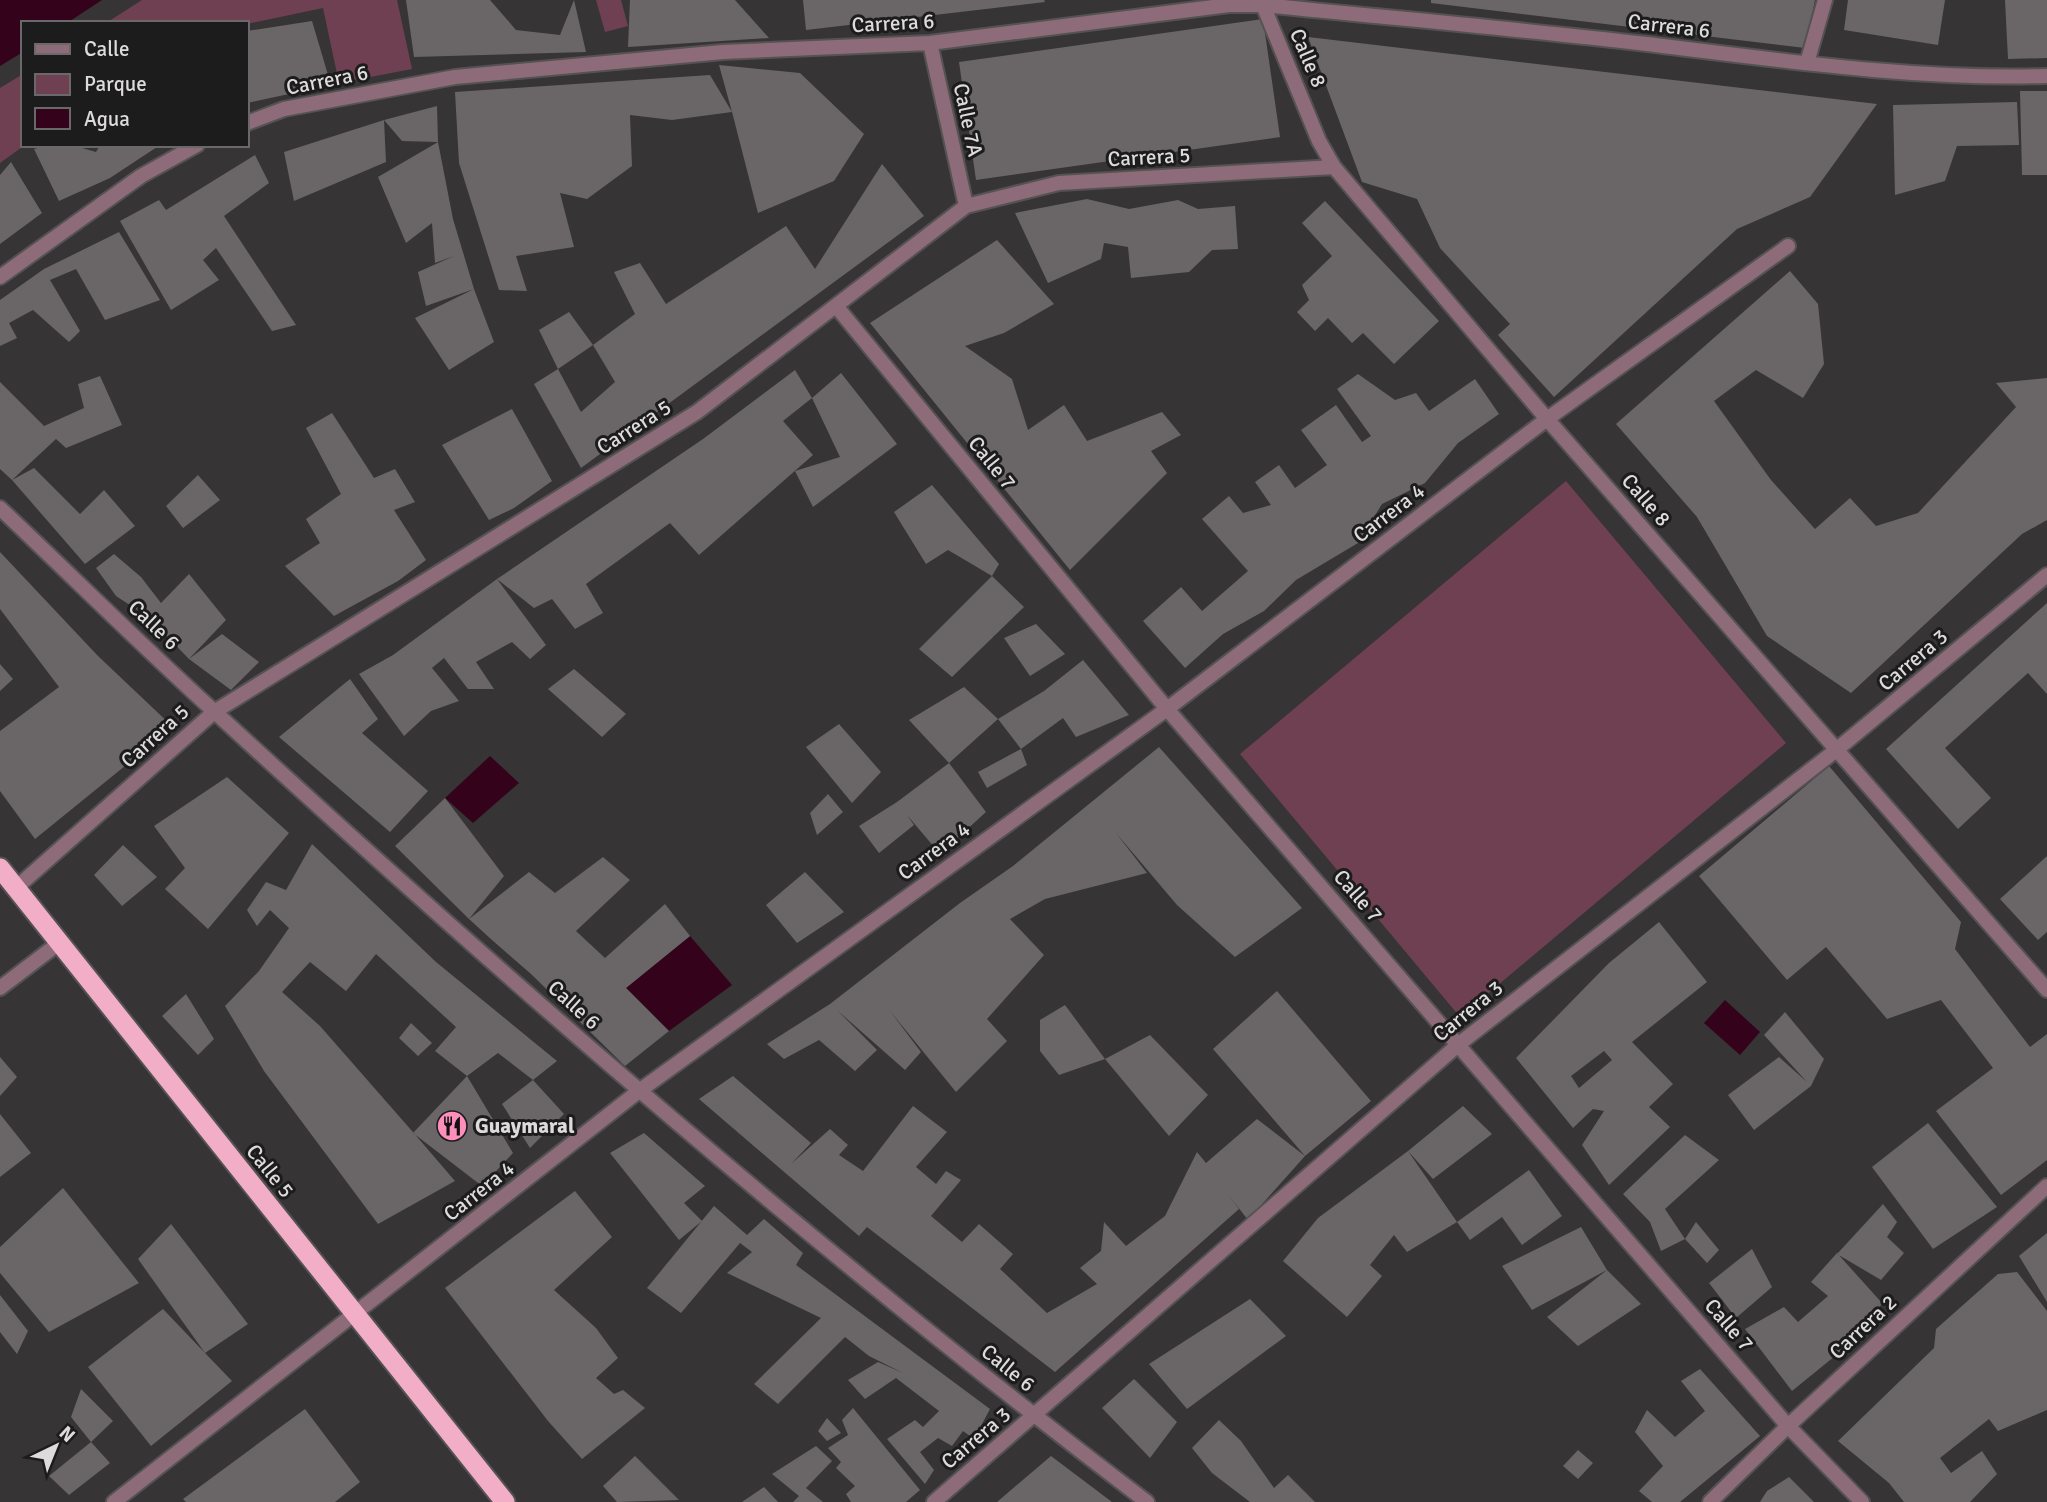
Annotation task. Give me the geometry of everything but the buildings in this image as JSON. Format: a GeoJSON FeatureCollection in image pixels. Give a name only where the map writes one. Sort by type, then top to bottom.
{"type":"FeatureCollection","features":[{"type":"Feature","properties":{"kind":"highway","name":"Calle 5"},"geometry":{"type":"LineString","coordinates":[[0,868],[505,1502]]}},
{"type":"Feature","properties":{"kind":"street"},"geometry":{"type":"LineString","coordinates":[[1807,63],[1825,0]]}},
{"type":"Feature","properties":{"kind":"street","name":"Carrera 6"},"geometry":{"type":"LineString","coordinates":[[248,123],[284,109],[455,77],[723,52],[930,43],[1229,5],[1263,5],[1807,63],[2004,77],[2047,76]]}},
{"type":"Feature","properties":{"kind":"street","name":"Calle 8"},"geometry":{"type":"LineString","coordinates":[[1263,5],[1319,141],[1334,167],[1547,419],[2047,990]]}},
{"type":"Feature","properties":{"kind":"street","name":"Calle 7A"},"geometry":{"type":"LineString","coordinates":[[930,43],[966,206]]}},
{"type":"Feature","properties":{"kind":"street"},"geometry":{"type":"LineString","coordinates":[[0,277],[141,176],[193,147]]}},
{"type":"Feature","properties":{"kind":"street","name":"Carrera 5"},"geometry":{"type":"LineString","coordinates":[[16,888],[214,712],[697,412],[966,206],[1059,183],[1334,167]]}},
{"type":"Feature","properties":{"kind":"street","name":"Carrera 4"},"geometry":{"type":"LineString","coordinates":[[114,1502],[639,1091],[1167,709],[1547,419],[1788,246]]}},
{"type":"Feature","properties":{"kind":"street","name":"Calle 7"},"geometry":{"type":"LineString","coordinates":[[836,306],[1167,709],[1788,1426],[1862,1502]]}},
{"type":"Feature","properties":{"kind":"street","name":"Calle 6"},"geometry":{"type":"LineString","coordinates":[[0,508],[214,712],[639,1091],[1034,1417],[1147,1502]]}},
{"type":"Feature","properties":{"kind":"street","name":"Carrera 3"},"geometry":{"type":"LineString","coordinates":[[934,1502],[1459,1044],[1835,751],[2047,575]]}},
{"type":"Feature","properties":{"kind":"street"},"geometry":{"type":"LineString","coordinates":[[0,988],[59,943]]}},
{"type":"Feature","properties":{"kind":"street","name":"Carrera 2"},"geometry":{"type":"LineString","coordinates":[[1710,1502],[2047,1186]]}},
{"type":"Feature","properties":{"kind":"green space"},"geometry":{"type":"Polygon","coordinates":[[[142,0],[397,0],[412,69],[339,83],[323,8],[248,24],[248,21],[109,21],[142,0]]]}},
{"type":"Feature","properties":{"kind":"green space"},"geometry":{"type":"Polygon","coordinates":[[[596,0],[621,0],[628,26],[605,32],[596,0]]]}},
{"type":"Feature","properties":{"kind":"green space"},"geometry":{"type":"Polygon","coordinates":[[[21,75],[22,147],[0,163],[0,88],[21,75]]]}},
{"type":"Feature","properties":{"kind":"green space"},"geometry":{"type":"Polygon","coordinates":[[[1566,481],[1786,743],[1460,1017],[1240,754],[1566,481]]]}},
{"type":"Feature","properties":{"kind":"water"},"geometry":{"type":"Polygon","coordinates":[[[0,0],[102,0],[70,21],[21,21],[21,53],[0,66],[0,0]]]}},
{"type":"Feature","properties":{"kind":"water"},"geometry":{"type":"Polygon","coordinates":[[[490,756],[519,783],[473,823],[445,798],[490,756]]]}},
{"type":"Feature","properties":{"kind":"water"},"geometry":{"type":"Polygon","coordinates":[[[690,936],[732,985],[669,1031],[626,988],[690,936]]]}},
{"type":"Feature","properties":{"kind":"water"},"geometry":{"type":"Polygon","coordinates":[[[1725,1000],[1760,1032],[1740,1055],[1704,1023],[1725,1000]]]}},
{"type":"Feature","properties":{"kind":"place","name":"Guaymaral"},"geometry":{"type":"Point","coordinates":[452,1126]}}]}
